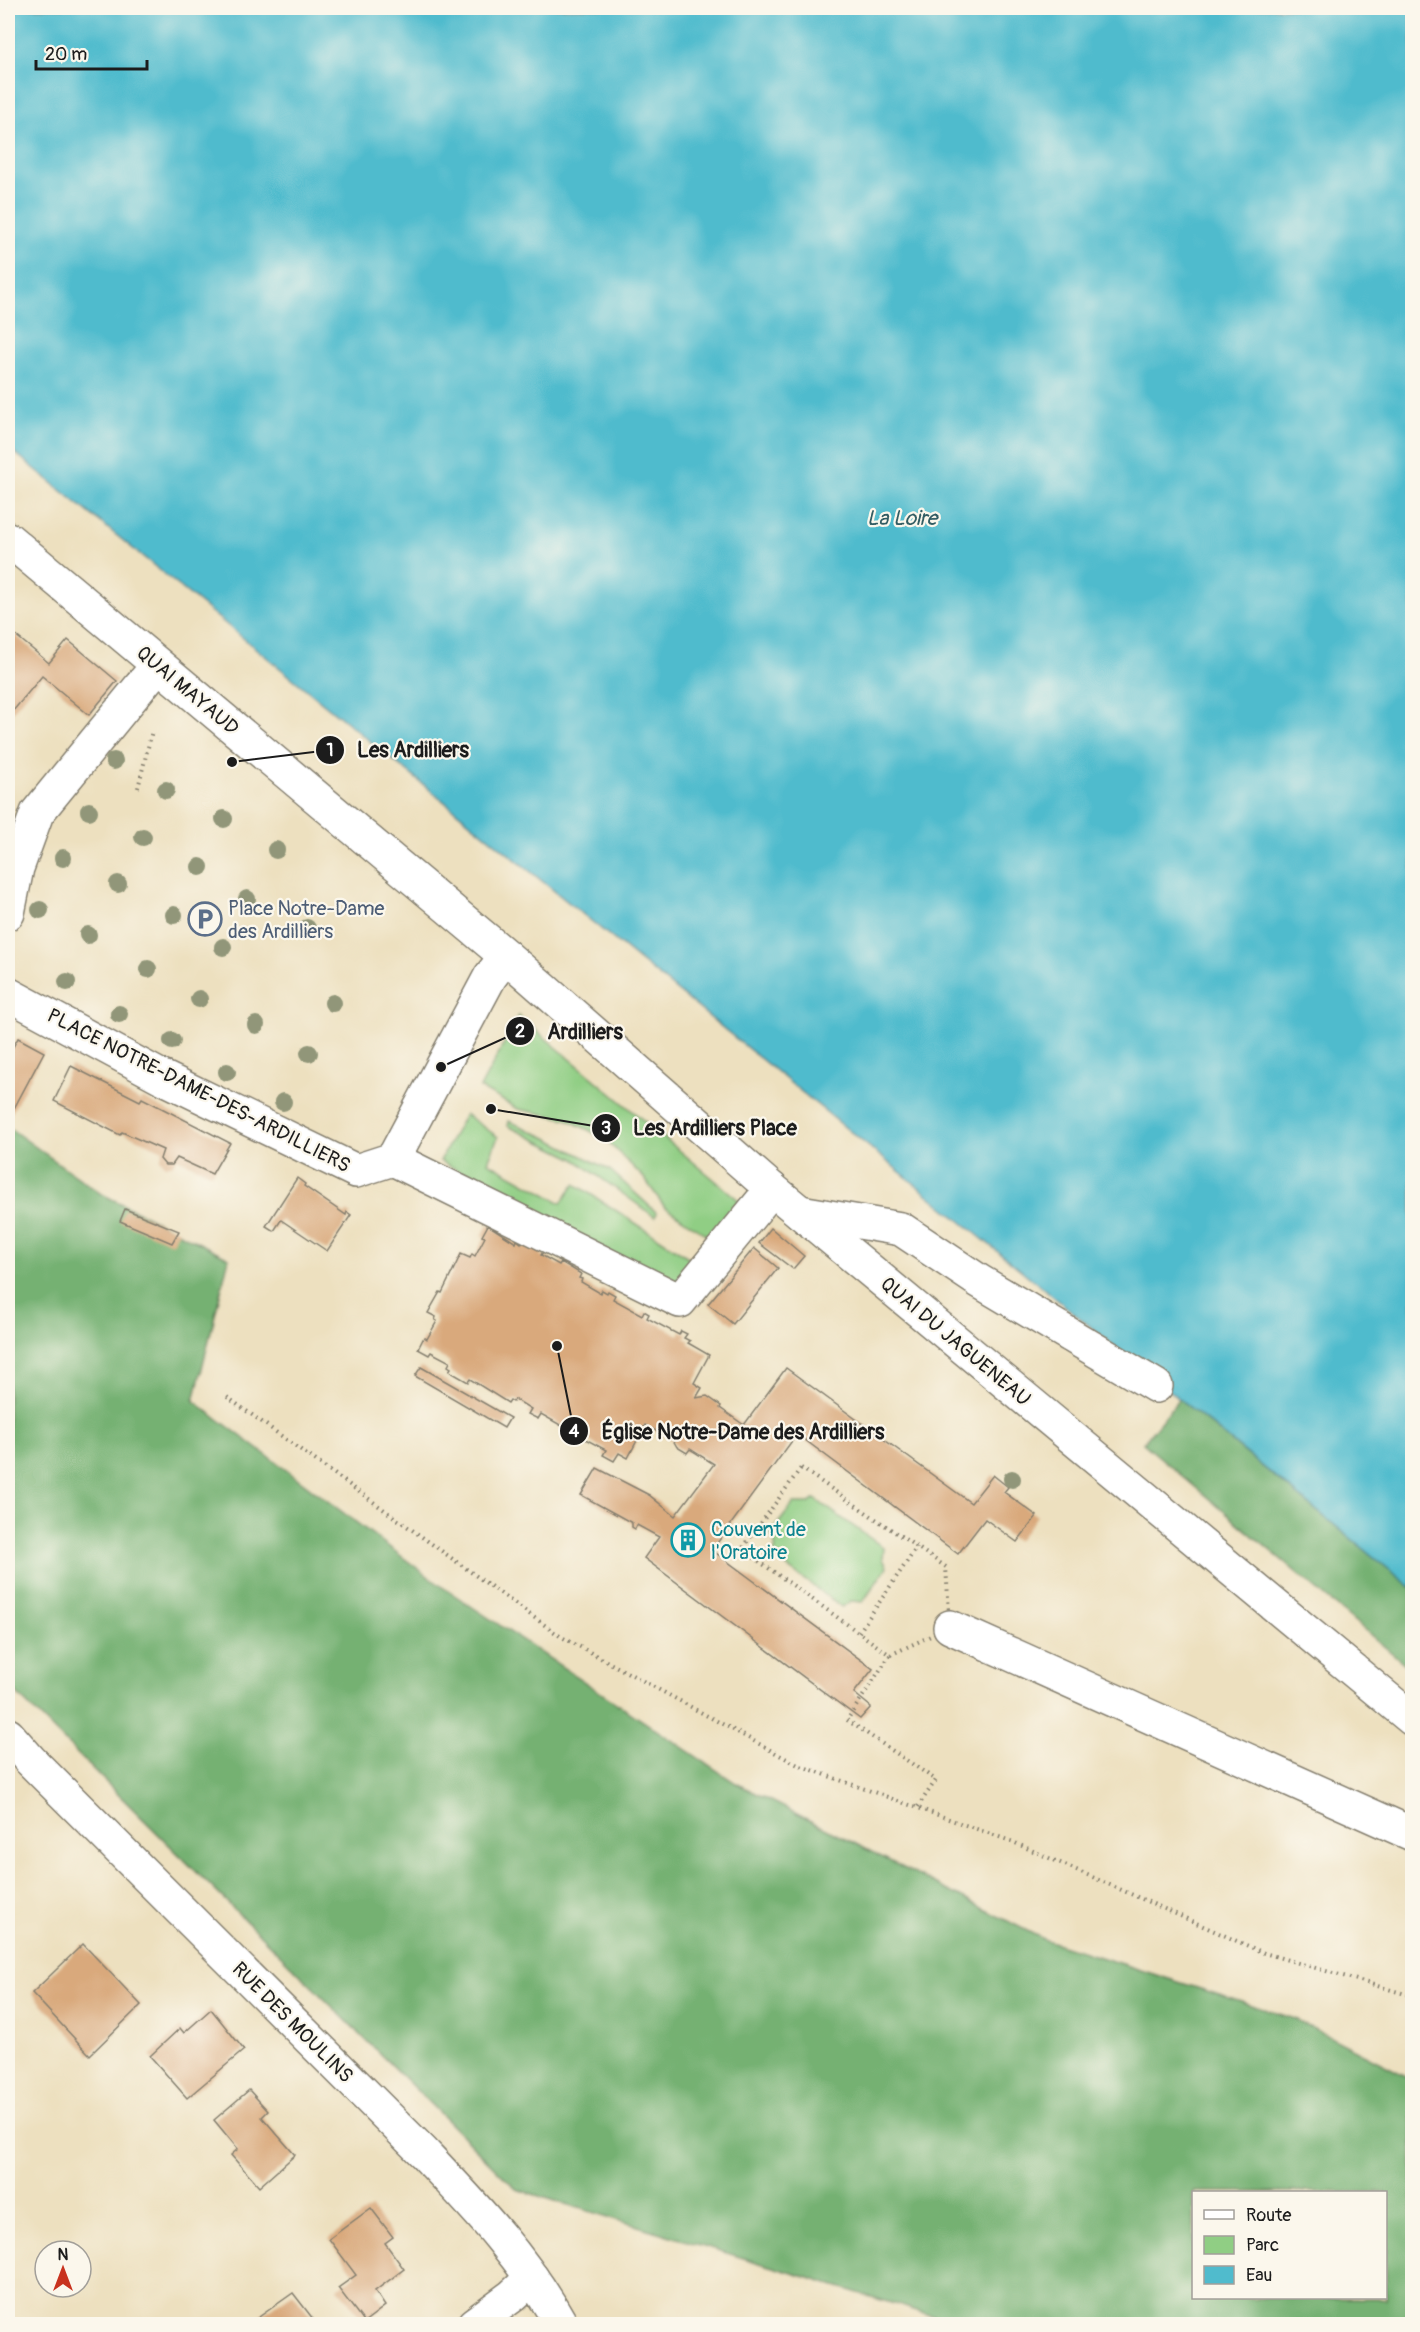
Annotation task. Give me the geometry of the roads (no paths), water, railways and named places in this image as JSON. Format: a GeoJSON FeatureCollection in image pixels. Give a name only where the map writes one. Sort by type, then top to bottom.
{"type":"FeatureCollection","features":[{"type":"Feature","properties":{"kind":"street","name":"QUAI MAYAUD"},"geometry":{"type":"LineString","coordinates":[[8,539],[506,956]]}},
{"type":"Feature","properties":{"kind":"street"},"geometry":{"type":"LineString","coordinates":[[8,913],[17,868],[37,813],[158,665]]}},
{"type":"Feature","properties":{"kind":"street"},"geometry":{"type":"LineString","coordinates":[[506,956],[490,977],[393,1159],[680,1301],[772,1189]]}},
{"type":"Feature","properties":{"kind":"street","name":"QUAI DU JAGUENEAU"},"geometry":{"type":"LineString","coordinates":[[506,956],[772,1189],[1413,1719]]}},
{"type":"Feature","properties":{"kind":"street","name":"PLACE NOTRE-DAME-DES-ARDILLIERS"},"geometry":{"type":"LineString","coordinates":[[8,994],[162,1077],[356,1171],[393,1159]]}},
{"type":"Feature","properties":{"kind":"street"},"geometry":{"type":"LineString","coordinates":[[800,1212],[901,1229],[979,1281],[1156,1386]]}},
{"type":"Feature","properties":{"kind":"street"},"geometry":{"type":"LineString","coordinates":[[950,1627],[1413,1834]]}},
{"type":"Feature","properties":{"kind":"street","name":"RUE DES MOULINS"},"geometry":{"type":"LineString","coordinates":[[8,1735],[30,1760],[424,2153],[488,2220],[532,2278],[561,2325]]}},
{"type":"Feature","properties":{"kind":"street"},"geometry":{"type":"LineString","coordinates":[[474,2325],[532,2278]]}},
{"type":"Feature","properties":{"kind":"water","name":"La Loire"},"geometry":{"type":"Polygon","coordinates":[[[8,8],[1412,8],[1412,1588],[8,447],[8,8]]]}},
{"type":"Feature","properties":{"kind":"place","name":"Les Ardilliers"},"geometry":{"type":"Point","coordinates":[232,762]}},
{"type":"Feature","properties":{"kind":"place","name":"Place Notre-Dame des Ardilliers"},"geometry":{"type":"Point","coordinates":[205,919]}},
{"type":"Feature","properties":{"kind":"place","name":"Ardilliers"},"geometry":{"type":"Point","coordinates":[441,1067]}},
{"type":"Feature","properties":{"kind":"place","name":"Les Ardilliers Place"},"geometry":{"type":"Point","coordinates":[491,1109]}},
{"type":"Feature","properties":{"kind":"place","name":"Église Notre-Dame des Ardilliers"},"geometry":{"type":"Point","coordinates":[557,1346]}},
{"type":"Feature","properties":{"kind":"place","name":"Couvent de l'Oratoire"},"geometry":{"type":"Point","coordinates":[688,1540]}}]}
